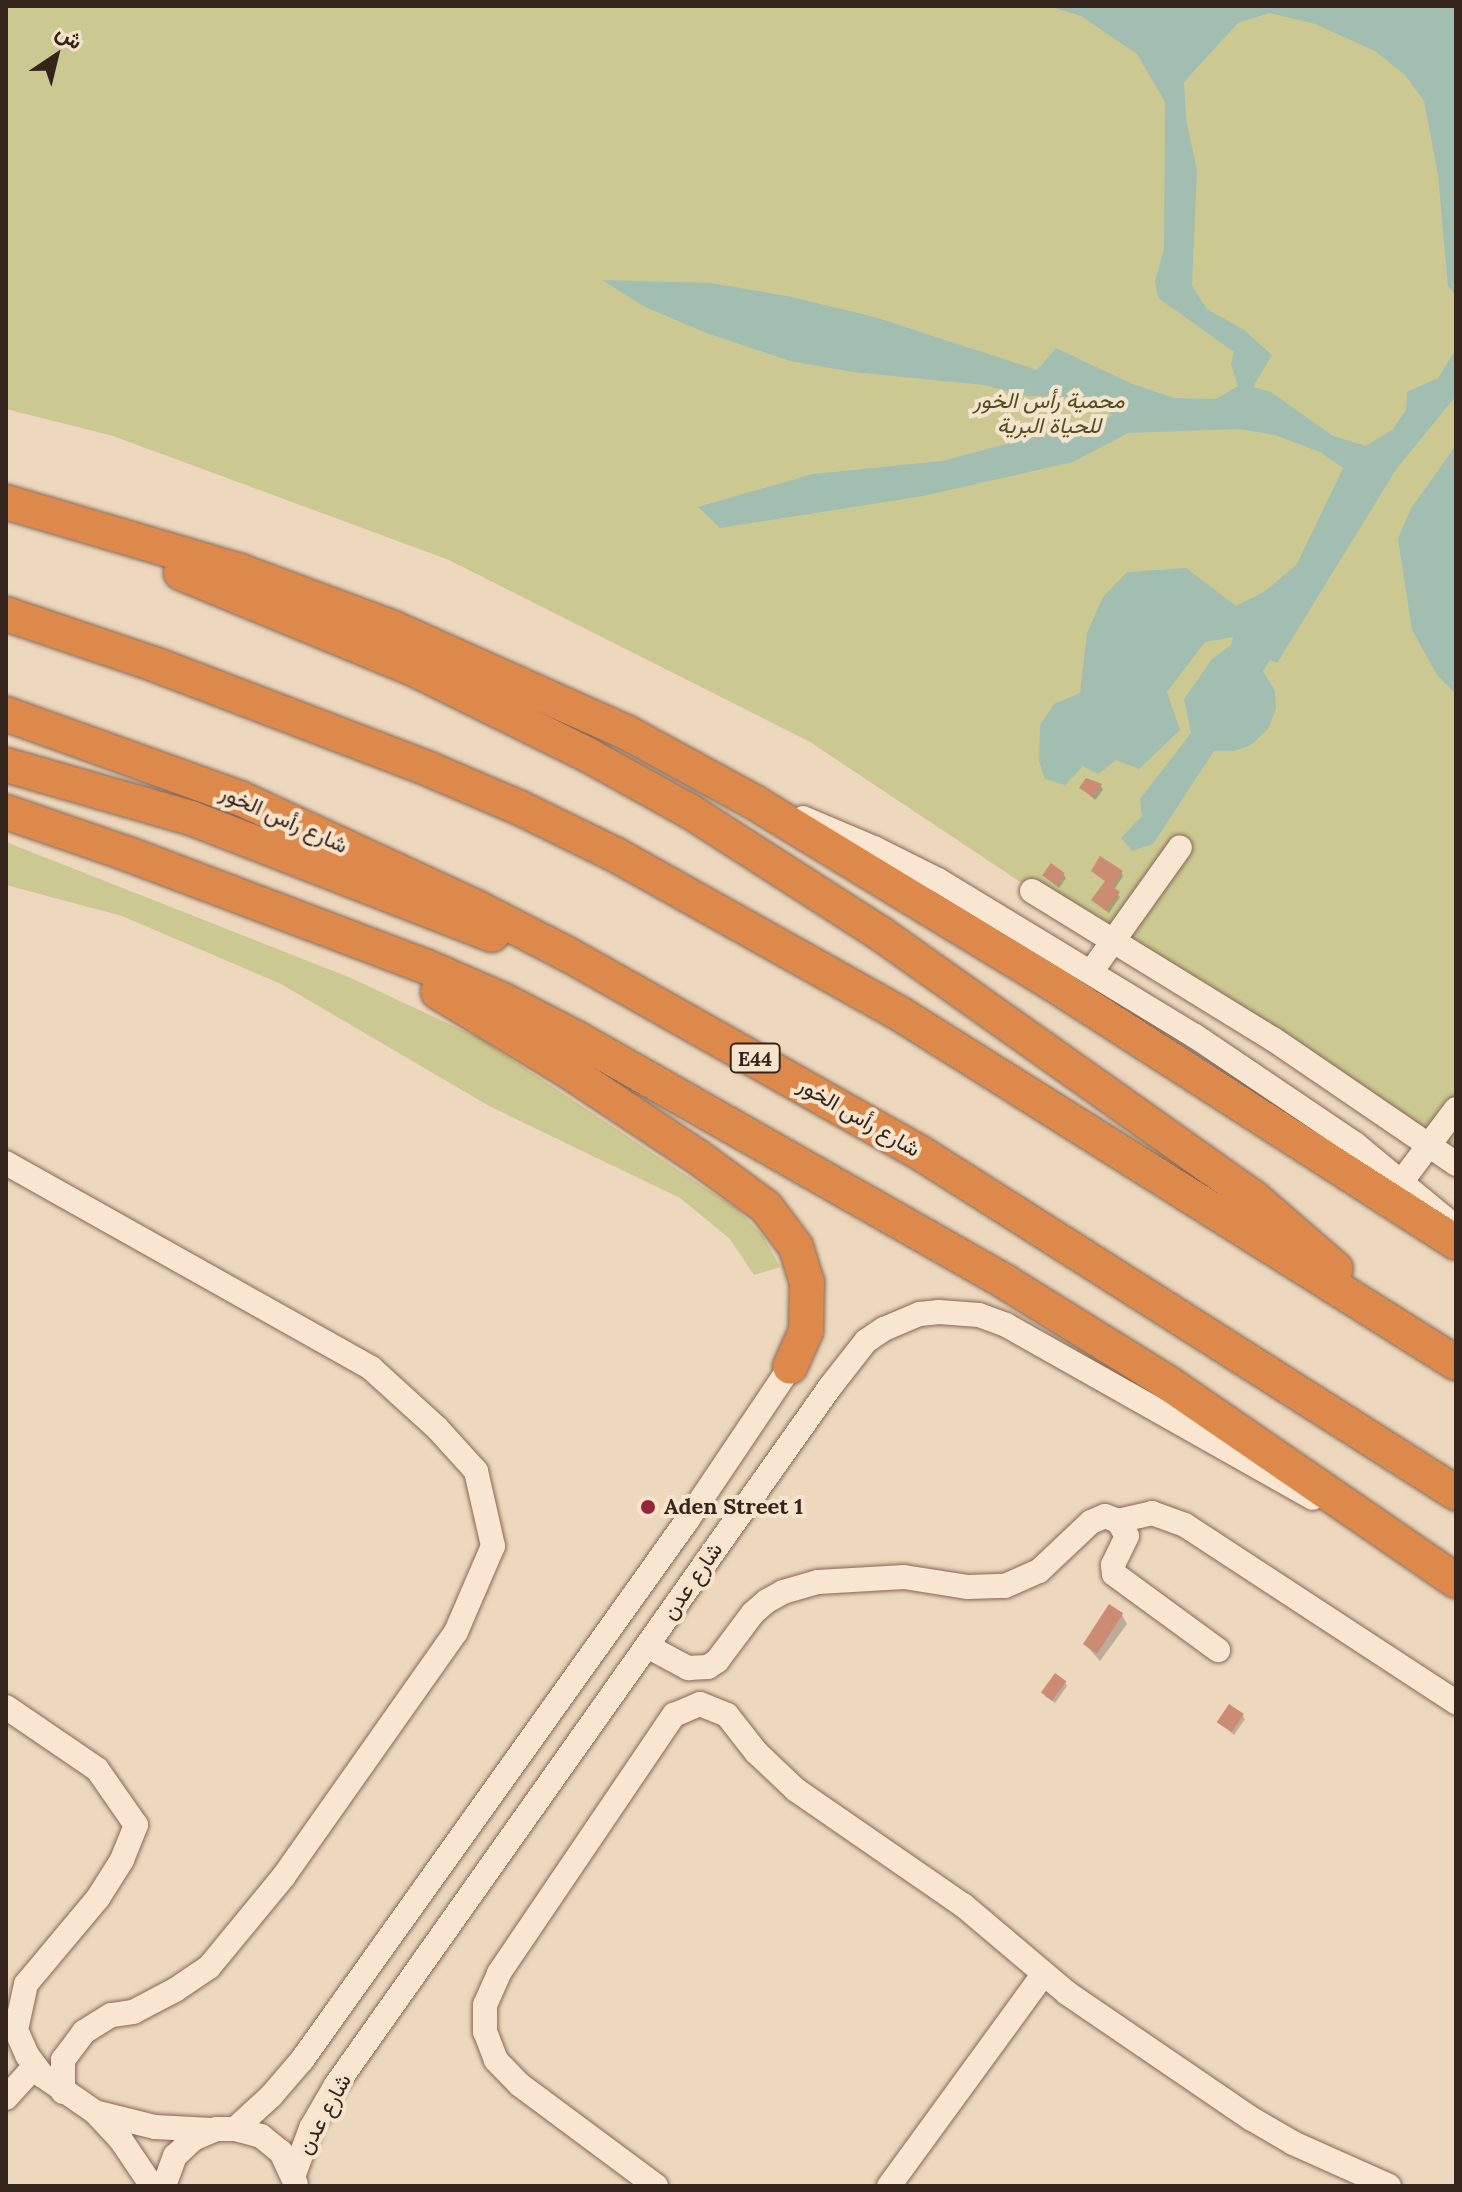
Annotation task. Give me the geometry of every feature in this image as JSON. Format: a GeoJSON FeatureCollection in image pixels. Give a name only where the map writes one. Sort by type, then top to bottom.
{"type":"FeatureCollection","features":[{"type":"Feature","properties":{"kind":"highway"},"geometry":{"type":"LineString","coordinates":[[6,502],[240,571],[393,628],[626,732],[754,802],[1044,978],[1456,1242]]}},
{"type":"Feature","properties":{"kind":"highway"},"geometry":{"type":"LineString","coordinates":[[72,523],[160,565],[416,670],[588,755],[691,812],[881,934],[1254,1198],[1322,1255],[1365,1305]]}},
{"type":"Feature","properties":{"kind":"highway"},"geometry":{"type":"LineString","coordinates":[[6,614],[154,664],[431,770],[520,808],[616,855],[902,1015],[1456,1363]]}},
{"type":"Feature","properties":{"kind":"highway","name":"شارع رأس الخور"},"geometry":{"type":"LineString","coordinates":[[6,714],[242,799],[433,886],[569,955],[922,1154],[1456,1493]]}},
{"type":"Feature","properties":{"kind":"highway"},"geometry":{"type":"LineString","coordinates":[[6,765],[191,818],[471,928],[569,955]]}},
{"type":"Feature","properties":{"kind":"highway"},"geometry":{"type":"LineString","coordinates":[[6,812],[128,854],[425,966],[505,1001],[654,1080],[1007,1283],[1168,1383],[1456,1581]]}},
{"type":"Feature","properties":{"kind":"highway"},"geometry":{"type":"LineString","coordinates":[[321,929],[520,1040],[698,1157],[766,1207],[796,1247],[807,1282],[806,1331],[790,1367]]}},
{"type":"Feature","properties":{"kind":"street"},"geometry":{"type":"LineString","coordinates":[[754,802],[837,831],[938,880],[1091,972],[1306,1111],[1402,1181],[1456,1228]]}},
{"type":"Feature","properties":{"kind":"street"},"geometry":{"type":"LineString","coordinates":[[1091,972],[1180,847]]}},
{"type":"Feature","properties":{"kind":"street"},"geometry":{"type":"LineString","coordinates":[[1032,891],[1273,1039],[1456,1164]]}},
{"type":"Feature","properties":{"kind":"street"},"geometry":{"type":"LineString","coordinates":[[1402,1181],[1456,1109]]}},
{"type":"Feature","properties":{"kind":"street"},"geometry":{"type":"LineString","coordinates":[[6,1163],[371,1368],[437,1428],[476,1471],[493,1546],[456,1632],[284,1876],[209,1967],[133,2012],[111,2015],[84,2032],[63,2060],[63,2092]]}},
{"type":"Feature","properties":{"kind":"street","name":"شارع عدن"},"geometry":{"type":"LineString","coordinates":[[295,2180],[311,2128],[336,2085],[850,1359],[884,1329],[920,1314],[958,1312],[1006,1325],[1292,1488],[1370,1521]]}},
{"type":"Feature","properties":{"kind":"street","name":"شارع عدن"},"geometry":{"type":"LineString","coordinates":[[164,2186],[175,2156],[193,2139],[226,2129],[271,2096],[302,2060],[686,1522],[790,1367]]}},
{"type":"Feature","properties":{"kind":"street"},"geometry":{"type":"LineString","coordinates":[[647,1646],[688,1668],[708,1667],[724,1653],[753,1613],[783,1592],[800,1585],[904,1577],[968,1587],[1005,1586],[1039,1571],[1098,1517],[1118,1521],[1152,1513],[1177,1521],[1456,1702]]}},
{"type":"Feature","properties":{"kind":"street"},"geometry":{"type":"LineString","coordinates":[[1118,1521],[1125,1529],[1127,1541],[1113,1565],[1114,1574],[1218,1650]]}},
{"type":"Feature","properties":{"kind":"street"},"geometry":{"type":"LineString","coordinates":[[640,2182],[520,2085],[496,2060],[485,2032],[485,2005],[499,1973],[674,1715],[700,1704],[719,1709],[796,1790],[963,1905],[1043,1975],[1252,2119],[1293,2143],[1389,2186]]}},
{"type":"Feature","properties":{"kind":"street"},"geometry":{"type":"LineString","coordinates":[[6,1707],[97,1769],[136,1825],[122,1860],[98,1898],[26,1984],[16,2030],[35,2066],[63,2092],[95,2112],[121,2140],[152,2186]]}},
{"type":"Feature","properties":{"kind":"street"},"geometry":{"type":"LineString","coordinates":[[889,2186],[1043,1975]]}},
{"type":"Feature","properties":{"kind":"street"},"geometry":{"type":"LineString","coordinates":[[6,2098],[35,2066]]}},
{"type":"Feature","properties":{"kind":"street"},"geometry":{"type":"LineString","coordinates":[[95,2112],[155,2127],[226,2129],[261,2136],[281,2152],[295,2180]]}},
{"type":"Feature","properties":{"kind":"green space","name":"محمية رأس الخور للحياة البرية"},"geometry":{"type":"Polygon","coordinates":[[[6,6],[1456,6],[1456,1172],[810,742],[449,560],[113,436],[6,409],[6,6]]]}},
{"type":"Feature","properties":{"kind":"green space"},"geometry":{"type":"Polygon","coordinates":[[[6,842],[351,978],[481,1039],[737,1209],[763,1236],[780,1267],[754,1275],[730,1239],[680,1198],[489,1106],[281,984],[122,916],[6,885],[6,842]]]}},
{"type":"Feature","properties":{"kind":"shaded area"},"geometry":{"type":"Polygon","coordinates":[[[1048,6],[1456,6],[1456,296],[1448,286],[1438,175],[1424,101],[1405,75],[1375,51],[1315,24],[1270,13],[1238,23],[1184,82],[1186,119],[1197,171],[1192,286],[1207,309],[1244,330],[1272,355],[1253,387],[1271,392],[1333,436],[1366,446],[1392,430],[1406,410],[1407,392],[1438,378],[1456,349],[1456,396],[1397,468],[1277,663],[1270,660],[1263,671],[1275,691],[1276,709],[1268,729],[1251,745],[1234,751],[1214,751],[1153,844],[1132,851],[1121,838],[1142,816],[1140,799],[1191,733],[1184,699],[1212,659],[1231,645],[1233,637],[1205,642],[1167,692],[1180,730],[1139,769],[1116,760],[1098,774],[1083,766],[1065,785],[1045,779],[1039,761],[1040,725],[1054,704],[1080,693],[1087,633],[1103,597],[1127,572],[1186,568],[1236,606],[1264,592],[1297,564],[1343,468],[1320,452],[1275,435],[1238,429],[1128,433],[1073,462],[923,496],[720,528],[698,507],[813,474],[942,461],[1112,416],[1098,398],[1026,396],[984,385],[853,372],[790,361],[709,334],[645,307],[602,280],[710,283],[787,296],[875,317],[1037,370],[1056,348],[1130,383],[1174,398],[1216,399],[1238,386],[1231,364],[1234,352],[1158,298],[1155,281],[1164,249],[1165,102],[1137,54],[1081,16],[1048,6]]]}},
{"type":"Feature","properties":{"kind":"shaded area"},"geometry":{"type":"Polygon","coordinates":[[[1456,445],[1456,694],[1437,675],[1412,630],[1398,539],[1410,510],[1456,445]]]}},
{"type":"Feature","properties":{"kind":"building"},"geometry":{"type":"Polygon","coordinates":[[[1086,778],[1102,784],[1093,797],[1079,788],[1086,778]]]}},
{"type":"Feature","properties":{"kind":"building"},"geometry":{"type":"Polygon","coordinates":[[[1100,856],[1123,871],[1112,886],[1120,892],[1106,911],[1091,900],[1105,881],[1091,871],[1100,856]]]}},
{"type":"Feature","properties":{"kind":"building"},"geometry":{"type":"Polygon","coordinates":[[[1051,863],[1065,873],[1056,885],[1042,875],[1051,863]]]}},
{"type":"Feature","properties":{"kind":"building"},"geometry":{"type":"Polygon","coordinates":[[[1109,1604],[1123,1613],[1097,1654],[1083,1644],[1109,1604]]]}},
{"type":"Feature","properties":{"kind":"building"},"geometry":{"type":"Polygon","coordinates":[[[1055,1673],[1066,1681],[1052,1701],[1041,1692],[1055,1673]]]}},
{"type":"Feature","properties":{"kind":"building"},"geometry":{"type":"Polygon","coordinates":[[[1229,1704],[1244,1714],[1232,1732],[1217,1722],[1229,1704]]]}},
{"type":"Feature","properties":{"kind":"place","name":"Aden Street 1"},"geometry":{"type":"Point","coordinates":[648,1507]}}]}
